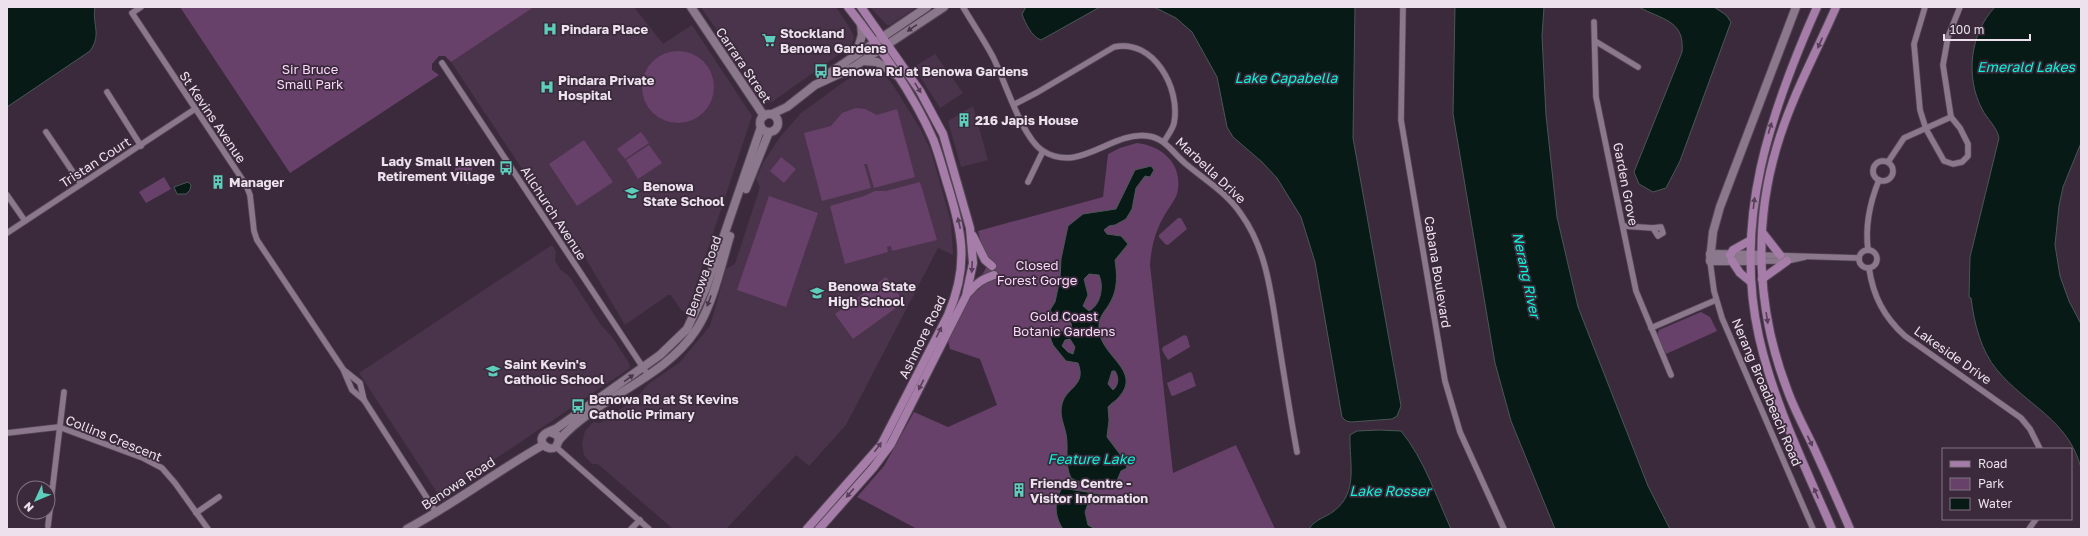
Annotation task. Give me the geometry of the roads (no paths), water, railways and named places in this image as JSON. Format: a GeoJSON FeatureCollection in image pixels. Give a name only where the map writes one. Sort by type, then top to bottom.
{"type":"FeatureCollection","features":[{"type":"Feature","properties":{"kind":"main road","name":"Carrara Street"},"geometry":{"type":"LineString","coordinates":[[691,7],[764,116]]}},
{"type":"Feature","properties":{"kind":"main road","name":"Ashmore Road"},"geometry":{"type":"LineString","coordinates":[[807,529],[881,445],[948,315],[960,281],[962,247],[961,229],[934,140],[899,78],[880,49],[848,7]]}},
{"type":"Feature","properties":{"kind":"main road","name":"Ashmore Road"},"geometry":{"type":"LineString","coordinates":[[819,529],[873,468],[891,444],[966,296],[973,263],[970,228],[943,134],[920,91],[861,7]]}},
{"type":"Feature","properties":{"kind":"main road"},"geometry":{"type":"LineString","coordinates":[[825,80],[831,72],[927,7]]}},
{"type":"Feature","properties":{"kind":"main road"},"geometry":{"type":"LineString","coordinates":[[775,116],[779,124],[777,129],[770,132],[764,131],[761,127],[760,121],[764,116],[775,116],[825,80],[839,75],[863,61],[944,7]]}},
{"type":"Feature","properties":{"kind":"main road","name":"Nerang Broadbeach Road"},"geometry":{"type":"LineString","coordinates":[[1710,258],[1713,232],[1720,207],[1796,7]]}},
{"type":"Feature","properties":{"kind":"main road"},"geometry":{"type":"LineString","coordinates":[[1817,7],[1783,90],[1765,146],[1756,185],[1750,240],[1750,258],[1751,282],[1759,336],[1773,385],[1797,449],[1832,529]]}},
{"type":"Feature","properties":{"kind":"main road"},"geometry":{"type":"LineString","coordinates":[[1836,7],[1789,112],[1777,145],[1766,196],[1761,258],[1768,326],[1781,373],[1793,406],[1850,529]]}},
{"type":"Feature","properties":{"kind":"main road"},"geometry":{"type":"LineString","coordinates":[[856,55],[861,41],[861,24]]}},
{"type":"Feature","properties":{"kind":"main road"},"geometry":{"type":"LineString","coordinates":[[863,61],[877,62],[899,78]]}},
{"type":"Feature","properties":{"kind":"main road","name":"Benowa Road"},"geometry":{"type":"LineString","coordinates":[[550,432],[643,367],[682,336],[696,314],[728,226],[761,127]]}},
{"type":"Feature","properties":{"kind":"main road","name":"Benowa Road"},"geometry":{"type":"LineString","coordinates":[[558,444],[573,426],[648,375],[677,352],[696,331],[702,320],[748,185],[770,132]]}},
{"type":"Feature","properties":{"kind":"main road"},"geometry":{"type":"LineString","coordinates":[[966,296],[974,285],[993,270],[985,260],[970,228]]}},
{"type":"Feature","properties":{"kind":"main road"},"geometry":{"type":"LineString","coordinates":[[1762,232],[1780,255]]}},
{"type":"Feature","properties":{"kind":"main road"},"geometry":{"type":"LineString","coordinates":[[1750,240],[1733,250],[1731,258],[1740,273],[1751,282]]}},
{"type":"Feature","properties":{"kind":"main road"},"geometry":{"type":"LineString","coordinates":[[1710,258],[1761,258]]}},
{"type":"Feature","properties":{"kind":"main road"},"geometry":{"type":"LineString","coordinates":[[1762,279],[1787,261]]}},
{"type":"Feature","properties":{"kind":"main road"},"geometry":{"type":"LineString","coordinates":[[550,432],[557,435],[558,444],[551,449],[543,446],[542,440],[543,435],[550,432]]}},
{"type":"Feature","properties":{"kind":"main road","name":"Benowa Road"},"geometry":{"type":"LineString","coordinates":[[407,529],[505,467],[543,446]]}},
{"type":"Feature","properties":{"kind":"street","name":"St Kevins Avenue"},"geometry":{"type":"LineString","coordinates":[[141,7],[132,13],[248,190],[254,231],[257,240],[343,369],[350,387],[364,400],[436,512]]}},
{"type":"Feature","properties":{"kind":"street"},"geometry":{"type":"LineString","coordinates":[[963,7],[993,58],[1024,128],[1033,142],[1043,151],[1028,182]]}},
{"type":"Feature","properties":{"kind":"street","name":"Cabana Boulevard"},"geometry":{"type":"LineString","coordinates":[[1403,7],[1401,120],[1445,381],[1460,432],[1504,529]]}},
{"type":"Feature","properties":{"kind":"street"},"geometry":{"type":"LineString","coordinates":[[1925,7],[1914,44],[1920,110],[1926,129],[1944,161],[1952,164],[1962,162],[1968,156],[1968,144],[1960,128],[1951,117],[1942,65],[1948,37],[1960,7]]}},
{"type":"Feature","properties":{"kind":"street","name":"Garden Grove"},"geometry":{"type":"LineString","coordinates":[[1594,22],[1596,97],[1636,291],[1671,375]]}},
{"type":"Feature","properties":{"kind":"street"},"geometry":{"type":"LineString","coordinates":[[1595,41],[1638,67]]}},
{"type":"Feature","properties":{"kind":"street"},"geometry":{"type":"LineString","coordinates":[[1014,104],[1038,92],[1114,47],[1125,44],[1141,49],[1154,58],[1163,72],[1172,92],[1174,100],[1174,124],[1164,142]]}},
{"type":"Feature","properties":{"kind":"street","name":"Allchurch Avenue"},"geometry":{"type":"LineString","coordinates":[[442,63],[648,375]]}},
{"type":"Feature","properties":{"kind":"street"},"geometry":{"type":"LineString","coordinates":[[107,92],[141,146]]}},
{"type":"Feature","properties":{"kind":"street","name":"Tristan Court"},"geometry":{"type":"LineString","coordinates":[[7,233],[195,109]]}},
{"type":"Feature","properties":{"kind":"street"},"geometry":{"type":"LineString","coordinates":[[1888,162],[1904,138],[1951,117]]}},
{"type":"Feature","properties":{"kind":"street"},"geometry":{"type":"LineString","coordinates":[[46,132],[81,184]]}},
{"type":"Feature","properties":{"kind":"street","name":"Marbella Drive"},"geometry":{"type":"LineString","coordinates":[[1043,151],[1070,159],[1089,154],[1131,136],[1149,136],[1164,142],[1186,164],[1215,186],[1241,212],[1254,235],[1267,272],[1296,452]]}},
{"type":"Feature","properties":{"kind":"street"},"geometry":{"type":"LineString","coordinates":[[1881,160],[1888,162],[1893,168],[1892,175],[1886,180],[1879,180],[1873,175],[1874,164],[1881,160]]}},
{"type":"Feature","properties":{"kind":"street"},"geometry":{"type":"LineString","coordinates":[[1868,250],[1867,229],[1869,211],[1871,199],[1879,180]]}},
{"type":"Feature","properties":{"kind":"street"},"geometry":{"type":"LineString","coordinates":[[7,195],[25,221]]}},
{"type":"Feature","properties":{"kind":"street"},"geometry":{"type":"LineString","coordinates":[[1623,226],[1653,228]]}},
{"type":"Feature","properties":{"kind":"street"},"geometry":{"type":"LineString","coordinates":[[1868,250],[1874,252],[1877,259],[1874,266],[1869,268],[1861,265],[1859,258],[1862,252],[1868,250]]}},
{"type":"Feature","properties":{"kind":"street"},"geometry":{"type":"LineString","coordinates":[[1761,258],[1780,255],[1859,258]]}},
{"type":"Feature","properties":{"kind":"street"},"geometry":{"type":"LineString","coordinates":[[1761,258],[1787,261],[1807,257]]}},
{"type":"Feature","properties":{"kind":"street","name":"Nerang Broadbeach Road"},"geometry":{"type":"LineString","coordinates":[[1710,258],[1716,300],[1725,325],[1813,529]]}},
{"type":"Feature","properties":{"kind":"street","name":"Lakeside Drive"},"geometry":{"type":"LineString","coordinates":[[1869,268],[1875,296],[1890,323],[1905,336],[2021,418],[2030,429],[2040,448]]}},
{"type":"Feature","properties":{"kind":"street"},"geometry":{"type":"LineString","coordinates":[[1651,328],[1716,300]]}},
{"type":"Feature","properties":{"kind":"street","name":"St Kevins Avenue"},"geometry":{"type":"LineString","coordinates":[[343,369],[361,385],[364,400]]}},
{"type":"Feature","properties":{"kind":"street"},"geometry":{"type":"LineString","coordinates":[[350,387],[353,382],[357,382]]}},
{"type":"Feature","properties":{"kind":"street"},"geometry":{"type":"LineString","coordinates":[[52,480],[64,392]]}},
{"type":"Feature","properties":{"kind":"street","name":"Collins Crescent"},"geometry":{"type":"LineString","coordinates":[[7,433],[59,427],[143,458],[162,468],[175,482],[208,529]]}},
{"type":"Feature","properties":{"kind":"street"},"geometry":{"type":"LineString","coordinates":[[558,444],[649,529]]}},
{"type":"Feature","properties":{"kind":"street"},"geometry":{"type":"LineString","coordinates":[[196,512],[219,497]]}},
{"type":"Feature","properties":{"kind":"street"},"geometry":{"type":"LineString","coordinates":[[48,520],[48,526]]}},
{"type":"Feature","properties":{"kind":"street"},"geometry":{"type":"LineString","coordinates":[[631,529],[640,520]]}},
{"type":"Feature","properties":{"kind":"street"},"geometry":{"type":"LineString","coordinates":[[2029,529],[2035,520]]}},
{"type":"Feature","properties":{"kind":"water"},"geometry":{"type":"Polygon","coordinates":[[[7,7],[95,7],[94,13],[96,34],[94,45],[90,51],[7,107],[7,7]]]}},
{"type":"Feature","properties":{"kind":"water"},"geometry":{"type":"Polygon","coordinates":[[[1026,7],[1100,7],[1041,40],[1032,33],[1025,21],[1022,14],[1026,7]]]}},
{"type":"Feature","properties":{"kind":"water","name":"Lake Capabella"},"geometry":{"type":"Polygon","coordinates":[[[1154,7],[1355,7],[1353,138],[1401,406],[1397,416],[1392,419],[1351,422],[1346,421],[1342,417],[1315,262],[1301,217],[1277,178],[1262,162],[1233,137],[1227,127],[1217,77],[1192,32],[1176,18],[1154,7]]]}},
{"type":"Feature","properties":{"kind":"water","name":"Nerang River"},"geometry":{"type":"Polygon","coordinates":[[[1455,7],[1544,7],[1542,36],[1546,115],[1557,217],[1578,307],[1648,486],[1670,529],[1555,529],[1511,421],[1495,363],[1453,114],[1455,7]]]}},
{"type":"Feature","properties":{"kind":"water"},"geometry":{"type":"Polygon","coordinates":[[[1639,7],[1714,7],[1726,15],[1731,22],[1680,161],[1666,188],[1653,192],[1639,184],[1634,172],[1682,52],[1682,41],[1680,33],[1670,22],[1639,7]]]}},
{"type":"Feature","properties":{"kind":"water","name":"Emerald Lakes"},"geometry":{"type":"Polygon","coordinates":[[[1995,7],[2081,7],[2081,143],[2063,187],[2059,206],[2055,245],[2060,276],[2069,301],[2081,324],[2081,468],[2075,451],[2067,437],[2057,425],[2009,383],[1991,362],[1979,336],[1971,298],[1969,297],[1970,257],[1999,138],[1996,130],[1984,113],[1977,96],[1973,83],[1973,56],[1975,42],[1980,29],[1995,7]]]}},
{"type":"Feature","properties":{"kind":"water","name":"Feature Lake"},"geometry":{"type":"Polygon","coordinates":[[[1151,166],[1154,170],[1150,177],[1145,176],[1136,188],[1132,209],[1126,219],[1115,225],[1109,226],[1104,230],[1107,234],[1121,236],[1128,244],[1115,260],[1115,291],[1111,301],[1101,317],[1099,324],[1101,338],[1123,371],[1126,379],[1125,387],[1119,397],[1108,407],[1109,420],[1107,437],[1125,461],[1127,468],[1121,471],[1116,483],[1111,484],[1077,481],[1071,478],[1069,472],[1067,461],[1067,440],[1061,412],[1064,398],[1078,382],[1080,371],[1078,363],[1066,361],[1053,345],[1050,337],[1054,330],[1068,332],[1072,329],[1071,323],[1066,318],[1059,320],[1055,318],[1050,310],[1055,302],[1060,279],[1061,259],[1068,226],[1083,214],[1116,209],[1135,170],[1151,166]],[[1089,274],[1084,279],[1088,295],[1083,306],[1089,311],[1099,300],[1101,284],[1099,275],[1089,274]],[[1070,339],[1065,340],[1062,346],[1068,352],[1073,354],[1075,347],[1070,339]],[[1112,371],[1108,384],[1113,390],[1116,386],[1118,378],[1115,371],[1112,371]]]}},
{"type":"Feature","properties":{"kind":"water"},"geometry":{"type":"Polygon","coordinates":[[[188,182],[191,185],[190,190],[186,194],[177,194],[174,187],[188,182]]]}},
{"type":"Feature","properties":{"kind":"water","name":"Lake Rosser"},"geometry":{"type":"Polygon","coordinates":[[[1357,431],[1401,431],[1409,442],[1429,478],[1451,529],[1309,529],[1317,521],[1334,511],[1347,495],[1351,476],[1350,435],[1357,431]]]}},
{"type":"Feature","properties":{"kind":"water"},"geometry":{"type":"Polygon","coordinates":[[[1062,488],[1099,494],[1101,499],[1088,504],[1085,512],[1088,525],[1095,529],[1063,529],[1058,519],[1056,508],[1059,493],[1062,488]]]}},
{"type":"Feature","properties":{"kind":"place","name":"Pindara Place"},"geometry":{"type":"Point","coordinates":[550,29]}},
{"type":"Feature","properties":{"kind":"place","name":"Stockland Benowa Gardens"},"geometry":{"type":"Point","coordinates":[769,40]}},
{"type":"Feature","properties":{"kind":"place","name":"Benowa Rd at Benowa Gardens"},"geometry":{"type":"Point","coordinates":[821,71]}},
{"type":"Feature","properties":{"kind":"place","name":"Pindara Private Hospital"},"geometry":{"type":"Point","coordinates":[547,87]}},
{"type":"Feature","properties":{"kind":"place","name":"216 Japis House"},"geometry":{"type":"Point","coordinates":[964,120]}},
{"type":"Feature","properties":{"kind":"place","name":"Lady Small Haven Retirement Village"},"geometry":{"type":"Point","coordinates":[506,168]}},
{"type":"Feature","properties":{"kind":"place","name":"Manager"},"geometry":{"type":"Point","coordinates":[218,182]}},
{"type":"Feature","properties":{"kind":"place","name":"Benowa State School"},"geometry":{"type":"Point","coordinates":[632,193]}},
{"type":"Feature","properties":{"kind":"place","name":"Benowa State High School"},"geometry":{"type":"Point","coordinates":[817,293]}},
{"type":"Feature","properties":{"kind":"place","name":"Saint Kevin's Catholic School"},"geometry":{"type":"Point","coordinates":[493,371]}},
{"type":"Feature","properties":{"kind":"place","name":"Benowa Rd at St Kevins Catholic Primary"},"geometry":{"type":"Point","coordinates":[578,406]}},
{"type":"Feature","properties":{"kind":"place","name":"Friends Centre - Visitor Information"},"geometry":{"type":"Point","coordinates":[1019,490]}},
{"type":"Feature","properties":{"kind":"park label","name":"Sir Bruce Small Park"},"geometry":{"type":"Point","coordinates":[310,76]}},
{"type":"Feature","properties":{"kind":"park label","name":"Closed Forest Gorge"},"geometry":{"type":"Point","coordinates":[1037,272]}},
{"type":"Feature","properties":{"kind":"park label","name":"Gold Coast Botanic Gardens"},"geometry":{"type":"Point","coordinates":[1064,324]}}]}
